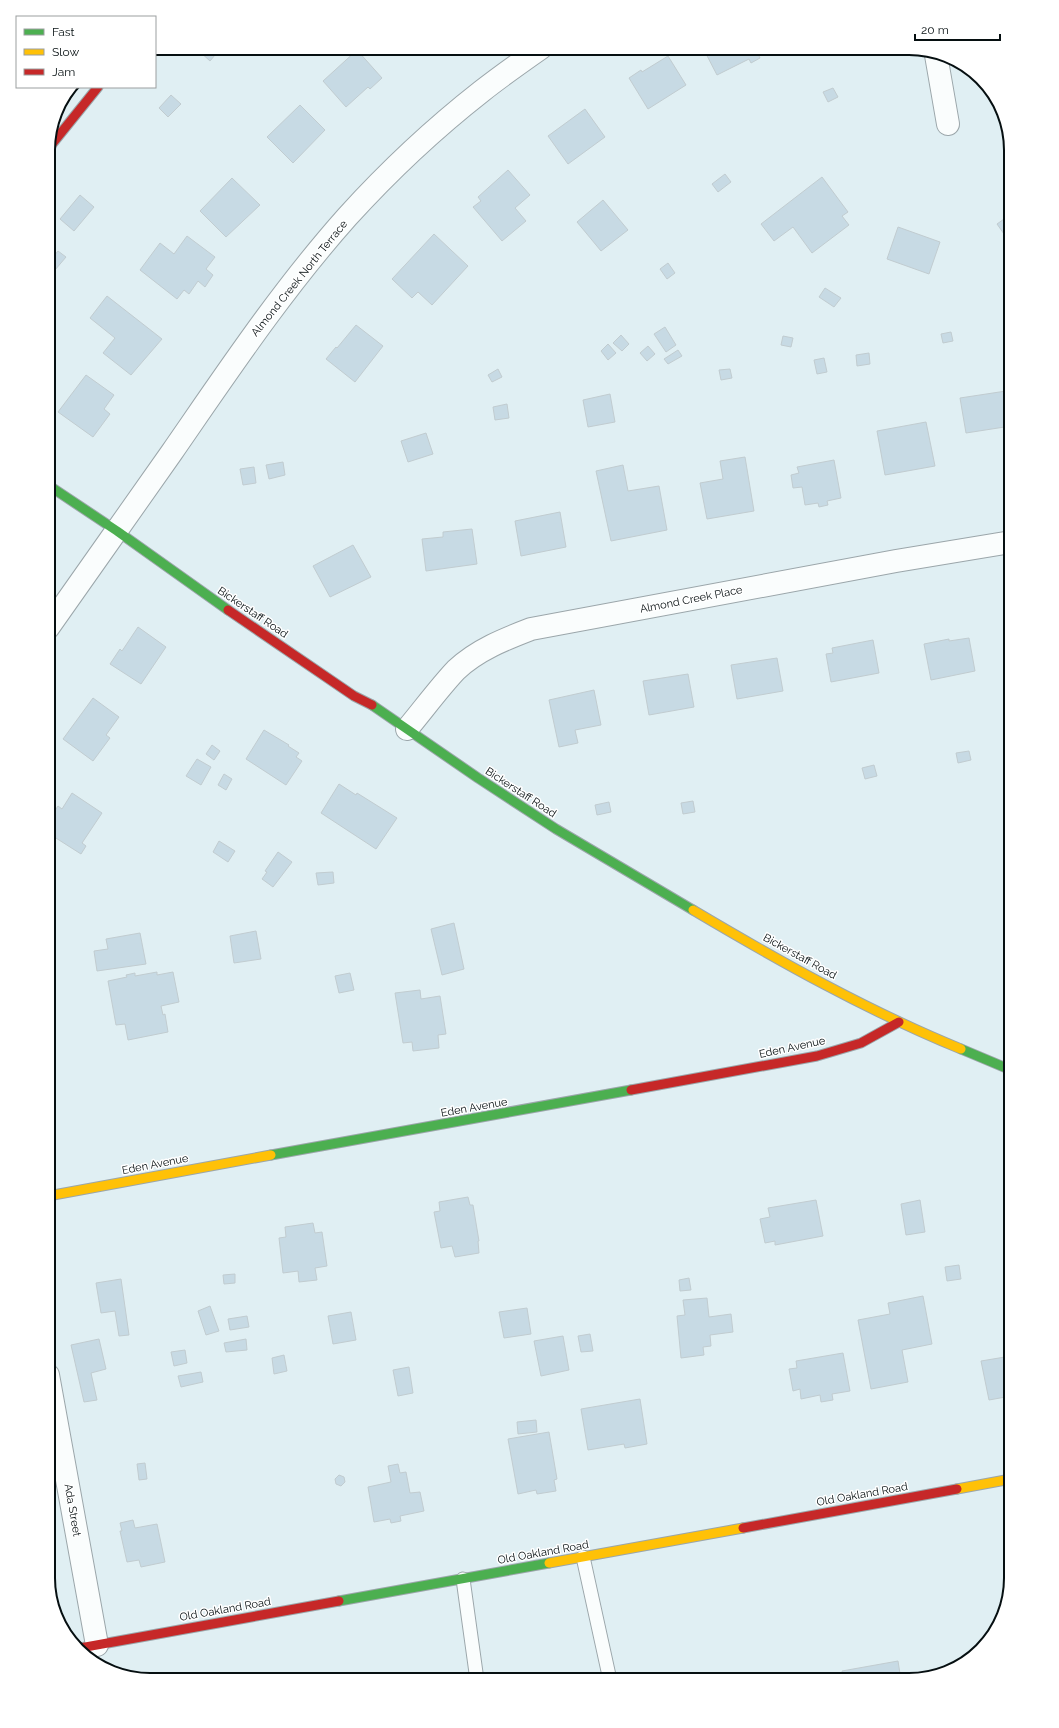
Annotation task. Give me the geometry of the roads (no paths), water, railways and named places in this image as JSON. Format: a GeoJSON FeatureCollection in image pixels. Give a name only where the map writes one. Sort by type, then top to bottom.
{"type":"FeatureCollection","features":[{"type":"Feature","properties":{"kind":"street","name":"Almond Creek North Terrace"},"geometry":{"type":"LineString","coordinates":[[55,618],[254,334],[309,262],[348,216],[407,157],[450,117],[482,91],[531,55]]}},
{"type":"Feature","properties":{"kind":"street"},"geometry":{"type":"LineString","coordinates":[[937,59],[948,124]]}},
{"type":"Feature","properties":{"kind":"street"},"geometry":{"type":"LineString","coordinates":[[56,139],[97,88]]}},
{"type":"Feature","properties":{"kind":"street","name":"Bickerstaff Road"},"geometry":{"type":"LineString","coordinates":[[55,490],[354,696],[376,707],[478,778],[562,833],[729,931],[861,1003],[926,1035],[1004,1067]]}},
{"type":"Feature","properties":{"kind":"street","name":"Almond Creek Place"},"geometry":{"type":"LineString","coordinates":[[407,729],[457,670],[470,659],[497,642],[531,629],[888,562],[1004,543]]}},
{"type":"Feature","properties":{"kind":"street","name":"Eden Avenue"},"geometry":{"type":"LineString","coordinates":[[55,1195],[816,1056],[861,1043],[899,1022]]}},
{"type":"Feature","properties":{"kind":"street","name":"Ada Street"},"geometry":{"type":"LineString","coordinates":[[55,1422],[89,1646]]}},
{"type":"Feature","properties":{"kind":"street","name":"Old Oakland Road"},"geometry":{"type":"LineString","coordinates":[[89,1646],[1004,1481]]}},
{"type":"Feature","properties":{"kind":"lane"},"geometry":{"type":"LineString","coordinates":[[583,1557],[608,1673]]}},
{"type":"Feature","properties":{"kind":"lane"},"geometry":{"type":"LineString","coordinates":[[463,1579],[476,1673]]}}]}
